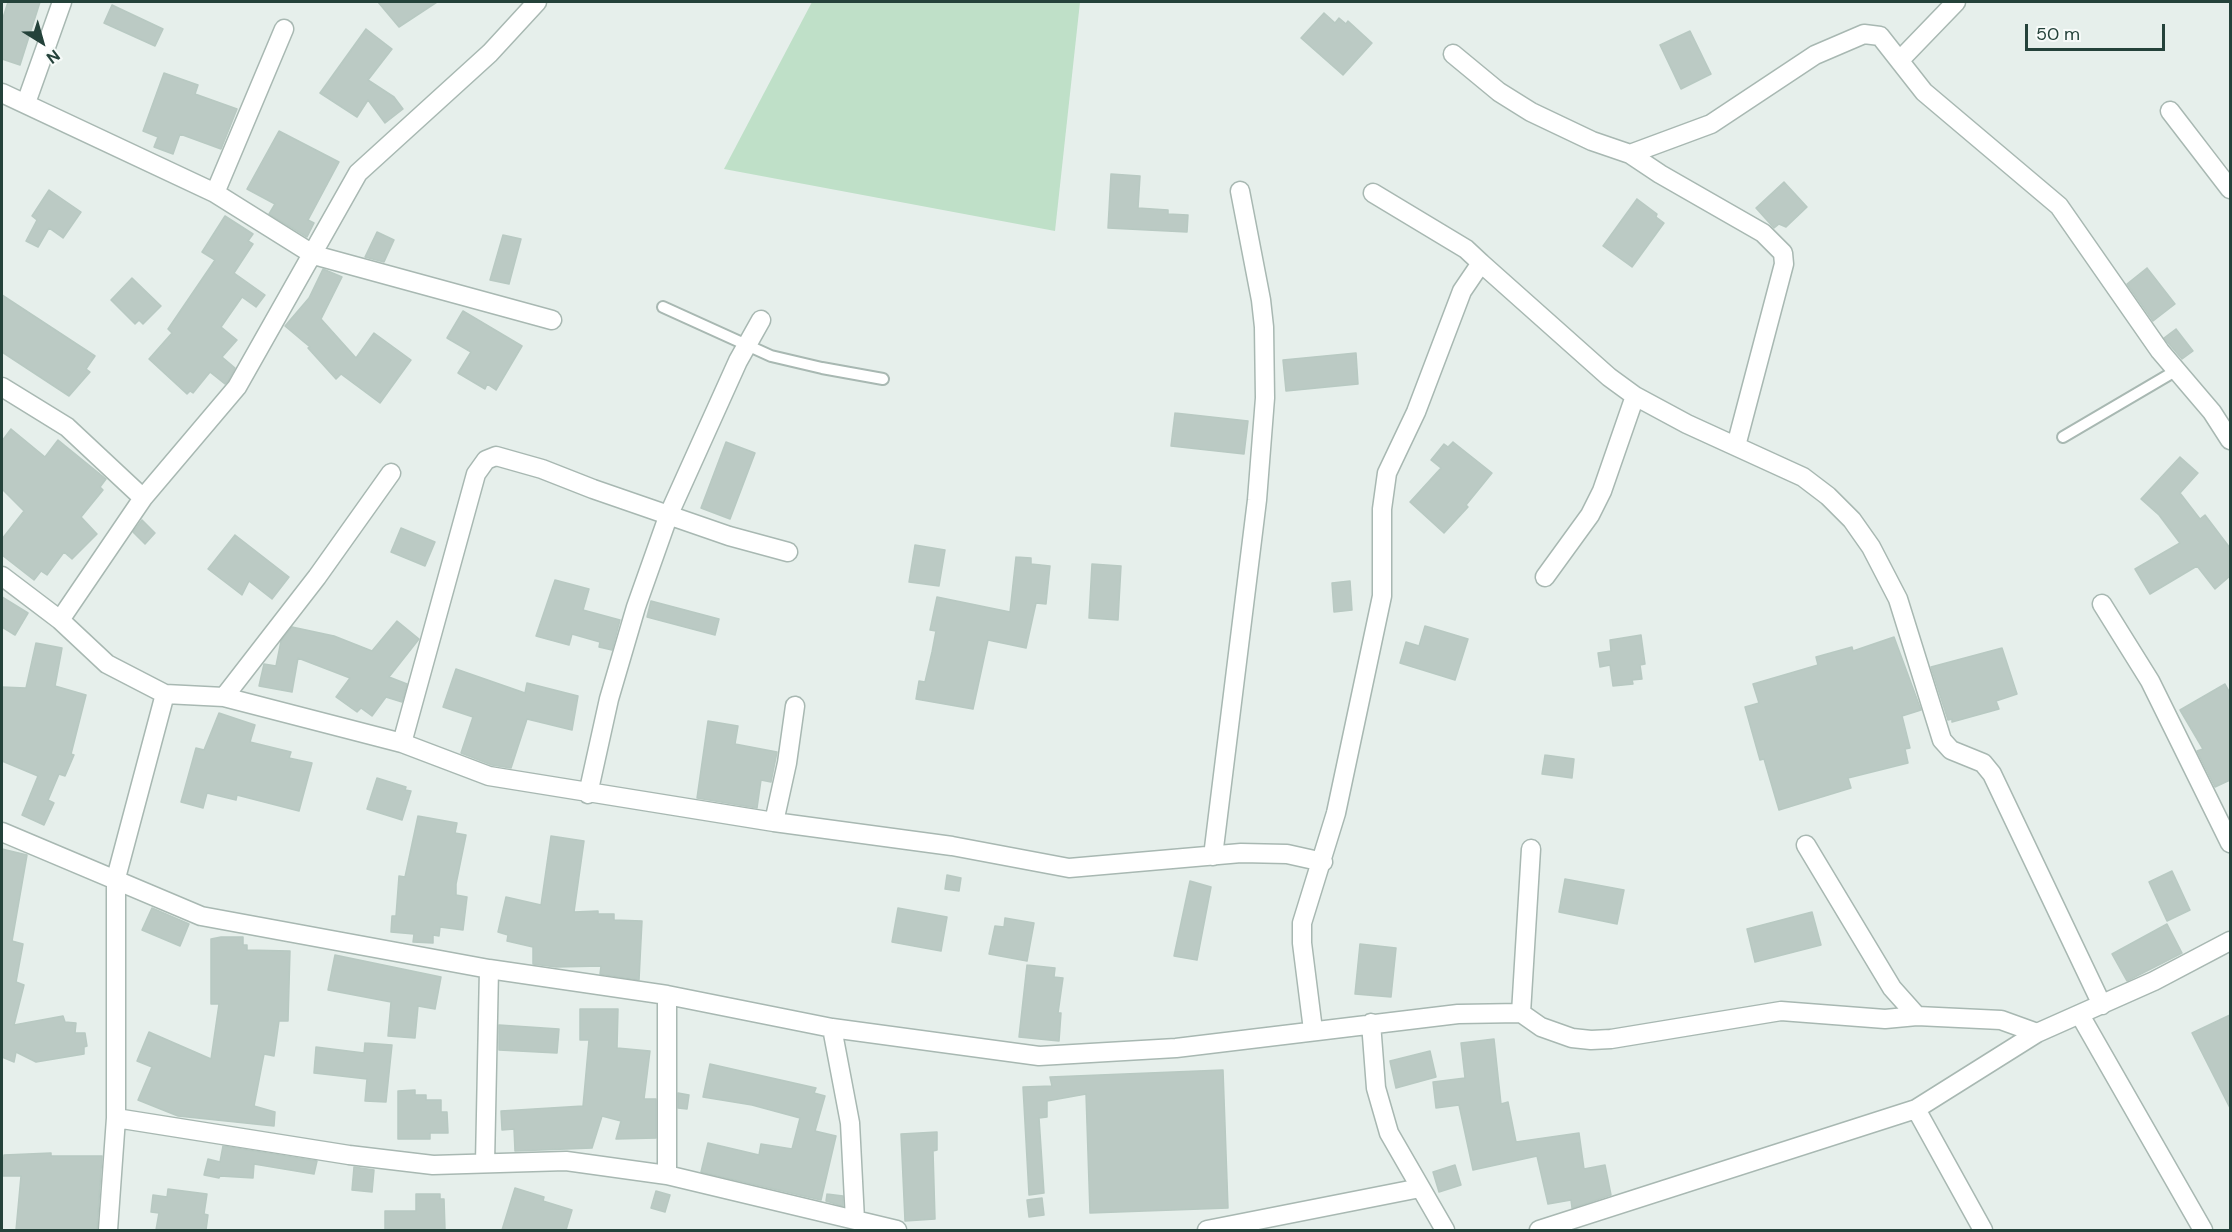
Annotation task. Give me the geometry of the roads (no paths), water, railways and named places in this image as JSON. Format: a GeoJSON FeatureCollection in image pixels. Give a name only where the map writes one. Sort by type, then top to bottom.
{"type":"FeatureCollection","features":[{"type":"Feature","properties":{"kind":"street"},"geometry":{"type":"LineString","coordinates":[[26,103],[62,2]]}},
{"type":"Feature","properties":{"kind":"street"},"geometry":{"type":"LineString","coordinates":[[60,620],[143,498],[237,387],[314,255],[358,173],[490,53],[537,2]]}},
{"type":"Feature","properties":{"kind":"street"},"geometry":{"type":"LineString","coordinates":[[1900,60],[1956,2]]}},
{"type":"Feature","properties":{"kind":"street"},"geometry":{"type":"LineString","coordinates":[[214,193],[284,29]]}},
{"type":"Feature","properties":{"kind":"street"},"geometry":{"type":"LineString","coordinates":[[1630,154],[1711,124],[1815,55],[1864,34],[1880,36],[1924,92],[2059,206],[2100,268],[2176,370],[2212,412],[2230,440]]}},
{"type":"Feature","properties":{"kind":"street"},"geometry":{"type":"LineString","coordinates":[[1453,54],[1487,83],[1522,107],[1592,141],[1630,154],[1670,180],[1763,233],[1783,253],[1784,264],[1736,446]]}},
{"type":"Feature","properties":{"kind":"street"},"geometry":{"type":"LineString","coordinates":[[2,93],[214,193],[314,255],[552,320]]}},
{"type":"Feature","properties":{"kind":"street"},"geometry":{"type":"LineString","coordinates":[[2170,111],[2230,189]]}},
{"type":"Feature","properties":{"kind":"street"},"geometry":{"type":"LineString","coordinates":[[1213,856],[1257,500],[1265,398],[1262,306],[1240,191]]}},
{"type":"Feature","properties":{"kind":"street"},"geometry":{"type":"LineString","coordinates":[[1373,193],[1466,249],[1609,377],[1635,396],[1803,477],[1828,496],[1852,520],[1871,547],[1898,599],[1942,740],[1951,750],[1983,763],[1992,774],[2102,1005]]}},
{"type":"Feature","properties":{"kind":"street"},"geometry":{"type":"LineString","coordinates":[[1313,1030],[1302,943],[1302,923],[1323,862],[1382,596],[1382,509],[1387,473],[1416,412],[1462,291],[1481,262]]}},
{"type":"Feature","properties":{"kind":"street"},"geometry":{"type":"LineString","coordinates":[[588,794],[609,699],[636,607],[669,514],[746,345],[761,320]]}},
{"type":"Feature","properties":{"kind":"street"},"geometry":{"type":"LineString","coordinates":[[2,387],[67,427],[143,498]]}},
{"type":"Feature","properties":{"kind":"street"},"geometry":{"type":"LineString","coordinates":[[1545,577],[1590,515],[1602,491],[1635,396]]}},
{"type":"Feature","properties":{"kind":"street"},"geometry":{"type":"LineString","coordinates":[[402,743],[476,474],[486,460],[496,456],[542,469],[729,536],[788,552]]}},
{"type":"Feature","properties":{"kind":"street"},"geometry":{"type":"LineString","coordinates":[[224,697],[317,577],[391,473]]}},
{"type":"Feature","properties":{"kind":"street"},"geometry":{"type":"LineString","coordinates":[[2,576],[60,620],[107,664],[165,694],[224,697],[402,743],[489,776],[588,794],[952,846],[1069,868],[1213,856],[1287,854],[1323,862]]}},
{"type":"Feature","properties":{"kind":"street"},"geometry":{"type":"LineString","coordinates":[[2102,604],[2150,681],[2230,843]]}},
{"type":"Feature","properties":{"kind":"street"},"geometry":{"type":"LineString","coordinates":[[108,1230],[116,1118],[116,878],[165,694]]}},
{"type":"Feature","properties":{"kind":"street"},"geometry":{"type":"LineString","coordinates":[[774,822],[787,763],[795,706]]}},
{"type":"Feature","properties":{"kind":"street"},"geometry":{"type":"LineString","coordinates":[[2,832],[116,878],[201,916],[489,969],[668,995],[832,1028],[1039,1056],[1176,1048],[1458,1014],[1521,1013],[1541,1027],[1572,1038],[1591,1040],[1611,1040],[1781,1011],[1885,1019],[1917,1016],[2001,1020],[2037,1033]]}},
{"type":"Feature","properties":{"kind":"street"},"geometry":{"type":"LineString","coordinates":[[1806,845],[1892,988],[1917,1016]]}},
{"type":"Feature","properties":{"kind":"street"},"geometry":{"type":"LineString","coordinates":[[1521,1013],[1531,849]]}},
{"type":"Feature","properties":{"kind":"street"},"geometry":{"type":"LineString","coordinates":[[1539,1230],[1563,1227],[1916,1109],[2037,1033],[2102,1005],[2230,941]]}},
{"type":"Feature","properties":{"kind":"street"},"geometry":{"type":"LineString","coordinates":[[485,1163],[489,969]]}},
{"type":"Feature","properties":{"kind":"street"},"geometry":{"type":"LineString","coordinates":[[667,1174],[668,995]]}},
{"type":"Feature","properties":{"kind":"street"},"geometry":{"type":"LineString","coordinates":[[2080,1015],[2203,1230]]}},
{"type":"Feature","properties":{"kind":"street"},"geometry":{"type":"LineString","coordinates":[[1371,1023],[1376,1088],[1389,1133],[1445,1230]]}},
{"type":"Feature","properties":{"kind":"street"},"geometry":{"type":"LineString","coordinates":[[832,1028],[850,1123],[855,1220]]}},
{"type":"Feature","properties":{"kind":"street"},"geometry":{"type":"LineString","coordinates":[[1916,1109],[1983,1230]]}},
{"type":"Feature","properties":{"kind":"street"},"geometry":{"type":"LineString","coordinates":[[116,1118],[349,1155],[433,1165],[566,1161],[667,1174],[897,1230]]}},
{"type":"Feature","properties":{"kind":"street"},"geometry":{"type":"LineString","coordinates":[[1207,1230],[1420,1188]]}},
{"type":"Feature","properties":{"kind":"lane"},"geometry":{"type":"LineString","coordinates":[[663,307],[771,356],[883,379]]}},
{"type":"Feature","properties":{"kind":"lane"},"geometry":{"type":"LineString","coordinates":[[2063,437],[2176,370]]}}]}
